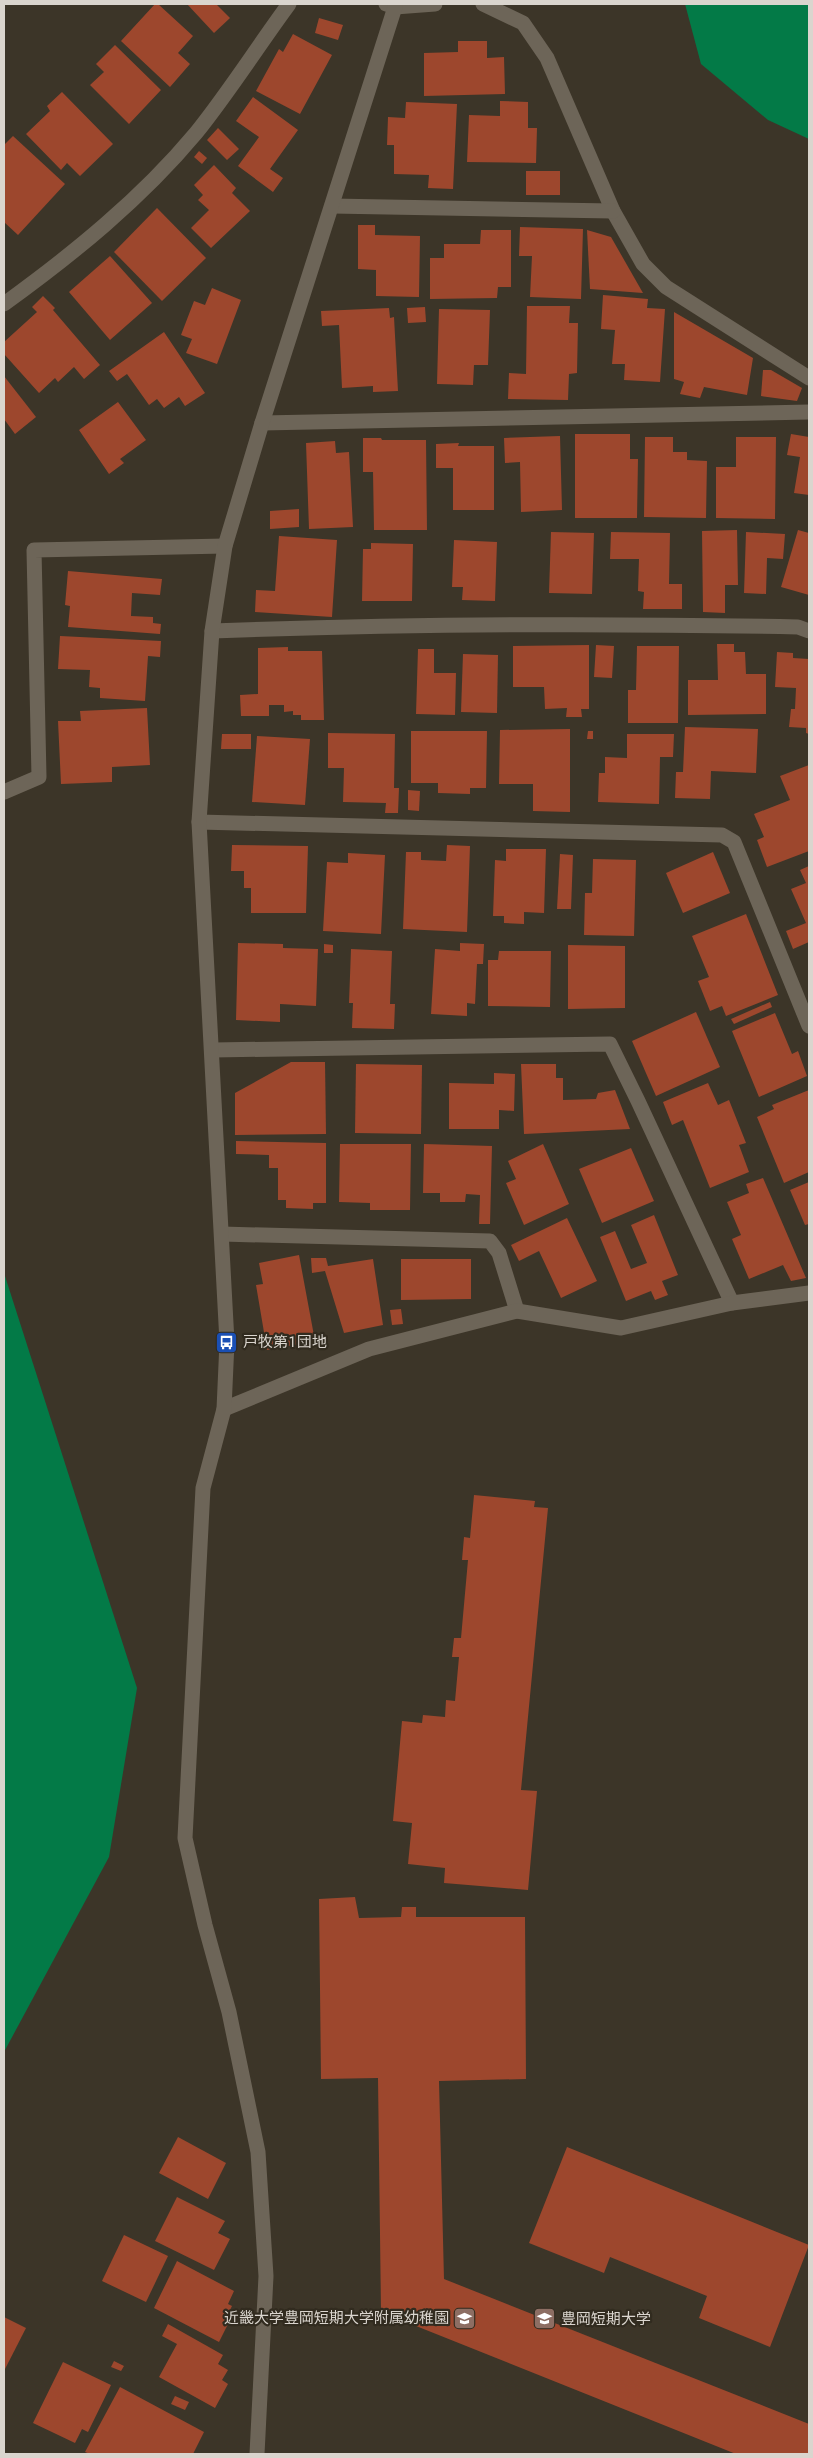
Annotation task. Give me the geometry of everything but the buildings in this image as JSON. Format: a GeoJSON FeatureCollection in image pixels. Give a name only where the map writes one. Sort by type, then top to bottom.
{"type":"FeatureCollection","features":[{"type":"Feature","properties":{"kind":"street"},"geometry":{"type":"LineString","coordinates":[[4,304],[103,227],[168,164],[196,132],[289,4]]}},
{"type":"Feature","properties":{"kind":"street"},"geometry":{"type":"LineString","coordinates":[[257,2454],[266,2276],[258,2152],[229,2012],[184,1838],[203,1488],[224,1409],[227,1342],[199,822],[212,631],[225,546],[262,423],[332,206],[390,6],[435,4]]}},
{"type":"Feature","properties":{"kind":"street"},"geometry":{"type":"LineString","coordinates":[[483,4],[524,22],[547,58],[613,211],[643,264],[666,287],[809,378]]}},
{"type":"Feature","properties":{"kind":"street"},"geometry":{"type":"LineString","coordinates":[[332,206],[613,211]]}},
{"type":"Feature","properties":{"kind":"street"},"geometry":{"type":"LineString","coordinates":[[262,423],[809,412]]}},
{"type":"Feature","properties":{"kind":"street"},"geometry":{"type":"LineString","coordinates":[[4,792],[38,777],[34,550],[225,546]]}},
{"type":"Feature","properties":{"kind":"street"},"geometry":{"type":"LineString","coordinates":[[212,631],[343,627],[714,625],[798,627],[809,631]]}},
{"type":"Feature","properties":{"kind":"street"},"geometry":{"type":"LineString","coordinates":[[199,822],[722,835],[734,842],[809,1026]]}},
{"type":"Feature","properties":{"kind":"street"},"geometry":{"type":"LineString","coordinates":[[212,1050],[610,1044],[732,1303]]}},
{"type":"Feature","properties":{"kind":"street"},"geometry":{"type":"LineString","coordinates":[[222,1234],[490,1241],[499,1253],[517,1311]]}},
{"type":"Feature","properties":{"kind":"street"},"geometry":{"type":"LineString","coordinates":[[224,1409],[369,1349],[517,1311],[620,1328],[732,1303],[809,1293]]}},
{"type":"Feature","properties":{"kind":"green space"},"geometry":{"type":"Polygon","coordinates":[[[685,4],[809,4],[809,139],[768,120],[701,64],[685,4]]]}},
{"type":"Feature","properties":{"kind":"green space"},"geometry":{"type":"Polygon","coordinates":[[[4,1273],[137,1688],[109,1857],[4,2052],[4,1273]]]}},
{"type":"Feature","properties":{"kind":"place","name":"戸牧第１団地"},"geometry":{"type":"Point","coordinates":[227,1342]}},
{"type":"Feature","properties":{"kind":"place","name":"近畿大学豊岡短期大学附属幼稚園"},"geometry":{"type":"Point","coordinates":[465,2318]}},
{"type":"Feature","properties":{"kind":"place","name":"豊岡短期大学"},"geometry":{"type":"Point","coordinates":[545,2319]}}]}
